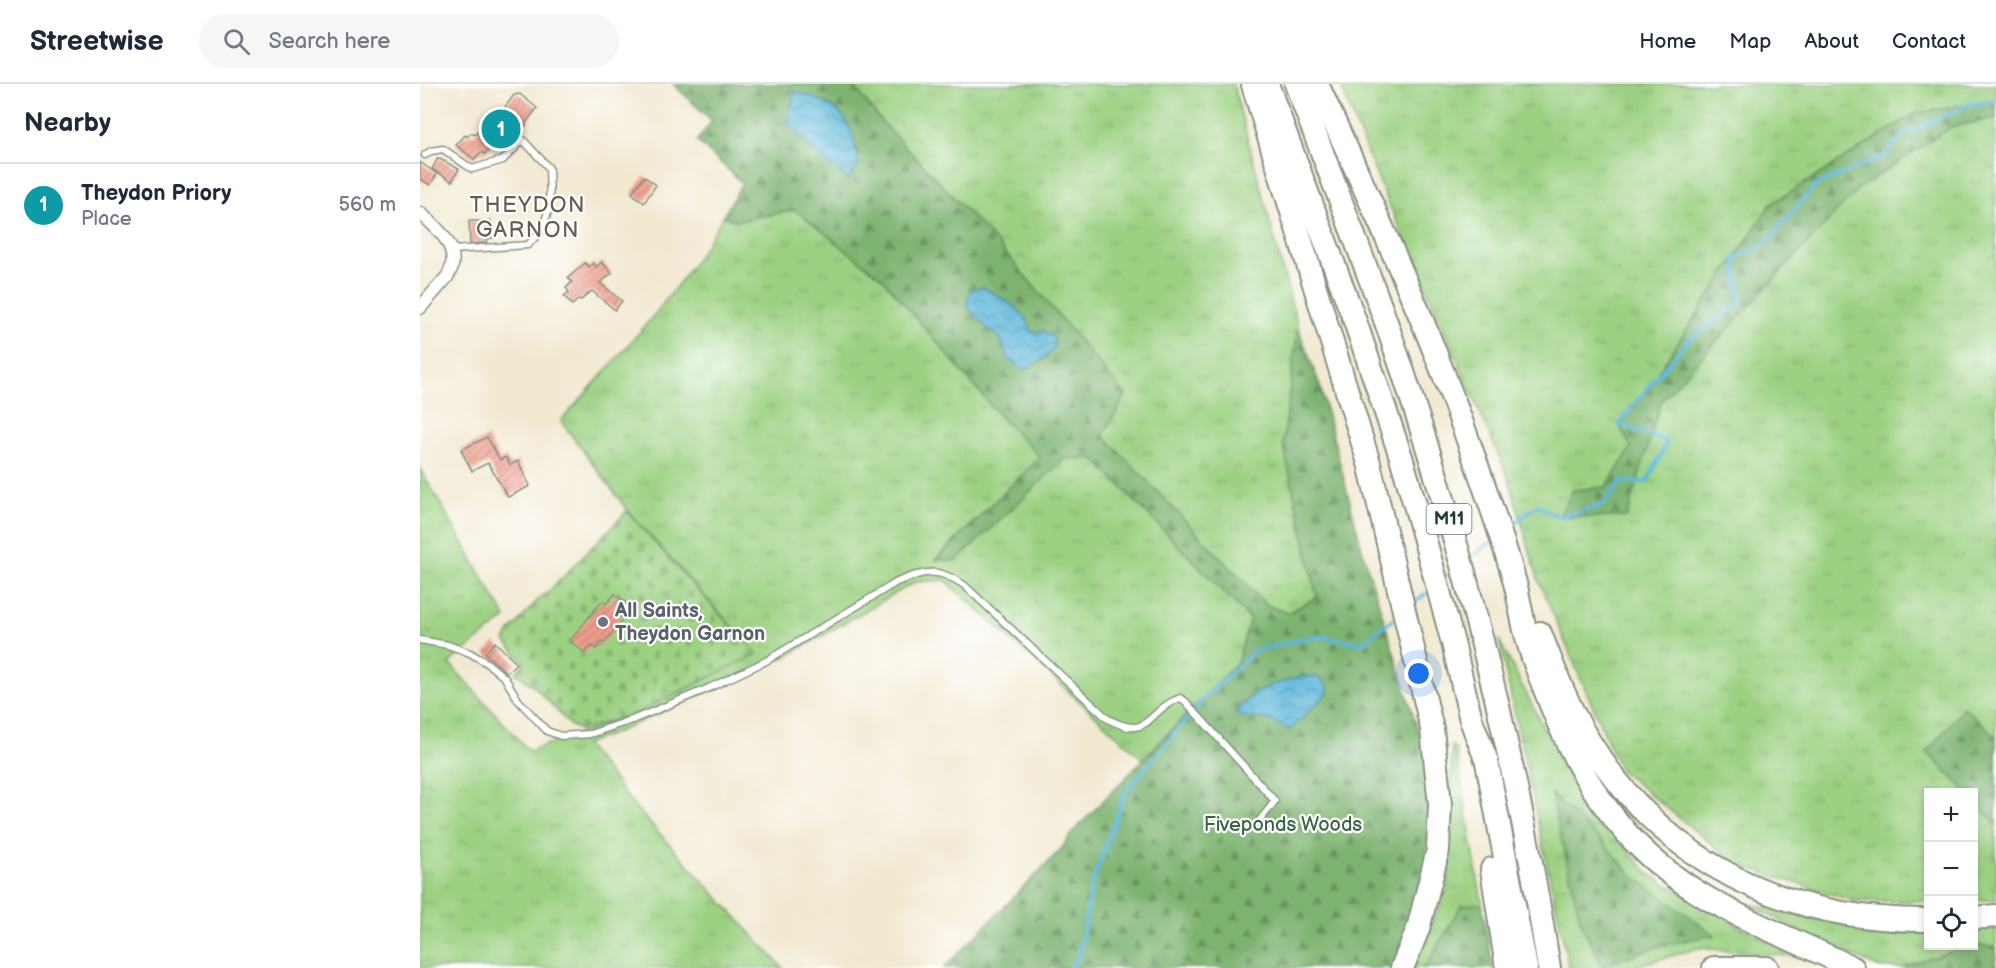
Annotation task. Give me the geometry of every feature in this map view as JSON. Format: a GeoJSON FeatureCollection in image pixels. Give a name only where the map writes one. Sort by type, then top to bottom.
{"type":"FeatureCollection","features":[{"type":"Feature","properties":{"kind":"highway"},"geometry":{"type":"LineString","coordinates":[[1252,84],[1369,463],[1432,729],[1440,804],[1438,850],[1418,929],[1402,968]]}},
{"type":"Feature","properties":{"kind":"highway","name":"M11"},"geometry":{"type":"LineString","coordinates":[[1267,84],[1356,324],[1401,457],[1435,574],[1471,720],[1487,762],[1526,968]]}},
{"type":"Feature","properties":{"kind":"highway","name":"M11"},"geometry":{"type":"LineString","coordinates":[[1296,84],[1386,324],[1452,529],[1505,733],[1534,878],[1549,968]]}},
{"type":"Feature","properties":{"kind":"highway"},"geometry":{"type":"LineString","coordinates":[[1317,84],[1432,345],[1481,477],[1515,584],[1528,642],[1568,747],[1596,795],[1651,858],[1707,899],[1768,931],[1808,946],[1853,968]]}},
{"type":"Feature","properties":{"kind":"highway"},"geometry":{"type":"LineString","coordinates":[[1515,584],[1539,631],[1566,698],[1587,737],[1625,791],[1669,835],[1738,880],[1788,900],[1853,916],[1924,920]]}},
{"type":"Feature","properties":{"kind":"highway"},"geometry":{"type":"LineString","coordinates":[[1471,720],[1471,760],[1484,812],[1508,968]]}},
{"type":"Feature","properties":{"kind":"highway"},"geometry":{"type":"LineString","coordinates":[[1978,918],[1996,916]]}},
{"type":"Feature","properties":{"kind":"highway"},"geometry":{"type":"LineString","coordinates":[[1714,968],[1767,968]]}},
{"type":"Feature","properties":{"kind":"street"},"geometry":{"type":"LineString","coordinates":[[420,213],[445,236],[452,250],[451,272],[420,308]]}},
{"type":"Feature","properties":{"kind":"lane"},"geometry":{"type":"LineString","coordinates":[[425,155],[442,149],[472,169],[502,160],[523,140],[549,168],[550,200],[547,221],[537,237],[528,245],[452,250]]}},
{"type":"Feature","properties":{"kind":"lane"},"geometry":{"type":"LineString","coordinates":[[420,640],[448,645],[470,653],[487,663],[505,678],[518,700],[547,731],[561,736],[590,734],[633,720],[766,661],[897,582],[918,573],[939,572],[950,575],[963,585],[1108,719],[1124,727],[1139,727],[1180,698],[1190,706],[1275,801],[1260,820]]}},
{"type":"Feature","properties":{"kind":"green space","name":"Fiveponds Woods"},"geometry":{"type":"Polygon","coordinates":[[[673,84],[852,84],[881,121],[998,244],[1126,395],[1103,435],[1266,605],[1288,613],[1317,597],[1283,444],[1298,327],[1320,386],[1362,549],[1428,763],[1427,851],[1409,931],[1392,968],[944,968],[1062,848],[1072,833],[1237,663],[1250,619],[1094,459],[1066,458],[956,561],[936,560],[1040,457],[999,415],[883,279],[795,210],[737,221],[723,216],[742,183],[697,141],[712,121],[673,84]]]}},
{"type":"Feature","properties":{"kind":"green space"},"geometry":{"type":"Polygon","coordinates":[[[852,84],[1233,84],[1298,327],[1283,444],[1317,597],[1288,613],[1266,605],[1102,435],[1126,395],[881,121],[852,84]]]}},
{"type":"Feature","properties":{"kind":"green space"},"geometry":{"type":"Polygon","coordinates":[[[1340,84],[1996,84],[1996,900],[1978,900],[1978,788],[1924,788],[1924,901],[1854,901],[1738,865],[1620,770],[1538,579],[1509,479],[1369,158],[1340,84]]]}},
{"type":"Feature","properties":{"kind":"green space"},"geometry":{"type":"Polygon","coordinates":[[[1996,100],[1996,118],[1951,127],[1857,190],[1661,401],[1627,517],[1559,517],[1573,490],[1606,487],[1631,448],[1619,424],[1651,383],[1770,205],[1916,113],[1996,100]]]}},
{"type":"Feature","properties":{"kind":"green space"},"geometry":{"type":"Polygon","coordinates":[[[795,210],[883,279],[999,415],[1040,457],[936,559],[956,561],[1066,457],[1094,459],[1250,619],[1237,663],[1143,759],[945,580],[915,582],[789,655],[615,733],[585,744],[636,808],[783,968],[420,968],[420,468],[506,618],[449,663],[529,751],[632,715],[757,654],[628,511],[561,421],[668,297],[688,271],[723,216],[737,221],[795,210]]]}},
{"type":"Feature","properties":{"kind":"green space"},"geometry":{"type":"Polygon","coordinates":[[[627,511],[757,654],[632,715],[580,730],[571,726],[535,687],[516,673],[524,663],[505,641],[509,633],[541,596],[547,593],[627,511]]]}},
{"type":"Feature","properties":{"kind":"green space"},"geometry":{"type":"Polygon","coordinates":[[[1499,640],[1578,795],[1649,874],[1744,929],[1801,957],[1699,948],[1629,968],[1569,968],[1499,640]]]}},
{"type":"Feature","properties":{"kind":"green space"},"geometry":{"type":"Polygon","coordinates":[[[1964,707],[1996,736],[1996,824],[1978,805],[1978,788],[1962,788],[1927,752],[1964,707]]]}},
{"type":"Feature","properties":{"kind":"green space"},"geometry":{"type":"Polygon","coordinates":[[[1452,746],[1456,750],[1493,968],[1412,968],[1447,890],[1452,746]]]}},
{"type":"Feature","properties":{"kind":"green space"},"geometry":{"type":"Polygon","coordinates":[[[1551,794],[1601,840],[1633,876],[1715,935],[1662,945],[1602,966],[1580,920],[1551,794]]]}},
{"type":"Feature","properties":{"kind":"green space"},"geometry":{"type":"Polygon","coordinates":[[[1482,904],[1493,968],[1424,968],[1462,905],[1482,904]]]}},
{"type":"Feature","properties":{"kind":"green space"},"geometry":{"type":"Polygon","coordinates":[[[1748,904],[1856,927],[1924,930],[1924,950],[1978,950],[1978,925],[1996,923],[1996,968],[1880,968],[1811,937],[1748,904]]]}},
{"type":"Feature","properties":{"kind":"green space"},"geometry":{"type":"Polygon","coordinates":[[[1978,945],[1996,947],[1996,968],[1907,968],[1905,966],[1954,950],[1978,950],[1978,945]]]}},
{"type":"Feature","properties":{"kind":"water"},"geometry":{"type":"Polygon","coordinates":[[[795,91],[834,108],[848,124],[859,164],[849,179],[823,160],[787,122],[795,91]]]}},
{"type":"Feature","properties":{"kind":"water"},"geometry":{"type":"Polygon","coordinates":[[[983,287],[1019,310],[1029,323],[1032,332],[1044,331],[1054,338],[1054,348],[1044,358],[1023,369],[1009,360],[999,337],[989,330],[966,305],[971,290],[983,287]]]}},
{"type":"Feature","properties":{"kind":"water"},"geometry":{"type":"Polygon","coordinates":[[[1304,676],[1319,677],[1328,686],[1328,693],[1291,729],[1269,720],[1248,718],[1236,713],[1249,698],[1258,692],[1275,684],[1304,676]]]}},
{"type":"Feature","properties":{"kind":"building"},"geometry":{"type":"Polygon","coordinates":[[[520,94],[537,108],[512,141],[506,141],[500,136],[485,154],[481,152],[474,159],[456,145],[465,135],[467,137],[471,133],[475,135],[486,121],[493,123],[514,95],[520,94]]]}},
{"type":"Feature","properties":{"kind":"building"},"geometry":{"type":"Polygon","coordinates":[[[438,158],[459,169],[452,181],[432,169],[438,158]]]}},
{"type":"Feature","properties":{"kind":"building"},"geometry":{"type":"Polygon","coordinates":[[[420,162],[437,174],[430,185],[420,179],[420,162]]]}},
{"type":"Feature","properties":{"kind":"building"},"geometry":{"type":"Polygon","coordinates":[[[644,176],[656,185],[644,203],[632,193],[644,176]]]}},
{"type":"Feature","properties":{"kind":"building"},"geometry":{"type":"Polygon","coordinates":[[[469,221],[491,221],[493,238],[487,239],[487,242],[470,244],[469,221]]]}},
{"type":"Feature","properties":{"kind":"building"},"geometry":{"type":"Polygon","coordinates":[[[602,262],[612,273],[600,283],[622,301],[615,310],[592,291],[572,305],[564,296],[569,292],[566,288],[572,282],[568,278],[585,263],[589,267],[593,263],[596,267],[602,262]]]}},
{"type":"Feature","properties":{"kind":"building"},"geometry":{"type":"Polygon","coordinates":[[[487,437],[500,460],[506,457],[510,465],[518,461],[530,486],[508,497],[488,463],[472,471],[461,450],[487,437]]]}},
{"type":"Feature","properties":{"kind":"building","name":"All Saints, Theydon Garnon"},"geometry":{"type":"Polygon","coordinates":[[[615,594],[626,603],[617,615],[623,619],[604,643],[602,641],[596,649],[592,645],[585,653],[570,641],[596,608],[603,601],[606,604],[615,594]]]}},
{"type":"Feature","properties":{"kind":"building"},"geometry":{"type":"Polygon","coordinates":[[[495,642],[516,663],[507,673],[485,653],[495,642]]]}},
{"type":"Feature","properties":{"kind":"waterway"},"geometry":{"type":"LineString","coordinates":[[1512,525],[1538,505],[1559,517],[1603,505],[1620,482],[1647,482],[1667,442],[1619,424],[1690,339],[1741,302],[1735,258],[1763,246],[1816,185],[1884,156],[1903,135],[1970,104],[1996,102]]}},
{"type":"Feature","properties":{"kind":"waterway"},"geometry":{"type":"LineString","coordinates":[[1475,554],[1490,543]]}},
{"type":"Feature","properties":{"kind":"waterway"},"geometry":{"type":"LineString","coordinates":[[1448,576],[1453,572]]}},
{"type":"Feature","properties":{"kind":"waterway"},"geometry":{"type":"LineString","coordinates":[[1415,602],[1425,594]]}},
{"type":"Feature","properties":{"kind":"waterway"},"geometry":{"type":"LineString","coordinates":[[1070,968],[1079,956],[1093,881],[1125,793],[1207,695],[1256,650],[1315,636],[1362,643],[1393,619]]}},
{"type":"Feature","properties":{"kind":"place","name":"Theydon Priory"},"geometry":{"type":"Point","coordinates":[501,129]}},
{"type":"Feature","properties":{"kind":"place","name":"All Saints, Theydon Garnon"},"geometry":{"type":"Point","coordinates":[603,622]}},
{"type":"Feature","properties":{"kind":"district","name":"THEYDON GARNON"},"geometry":{"type":"Point","coordinates":[528,216]}}]}
